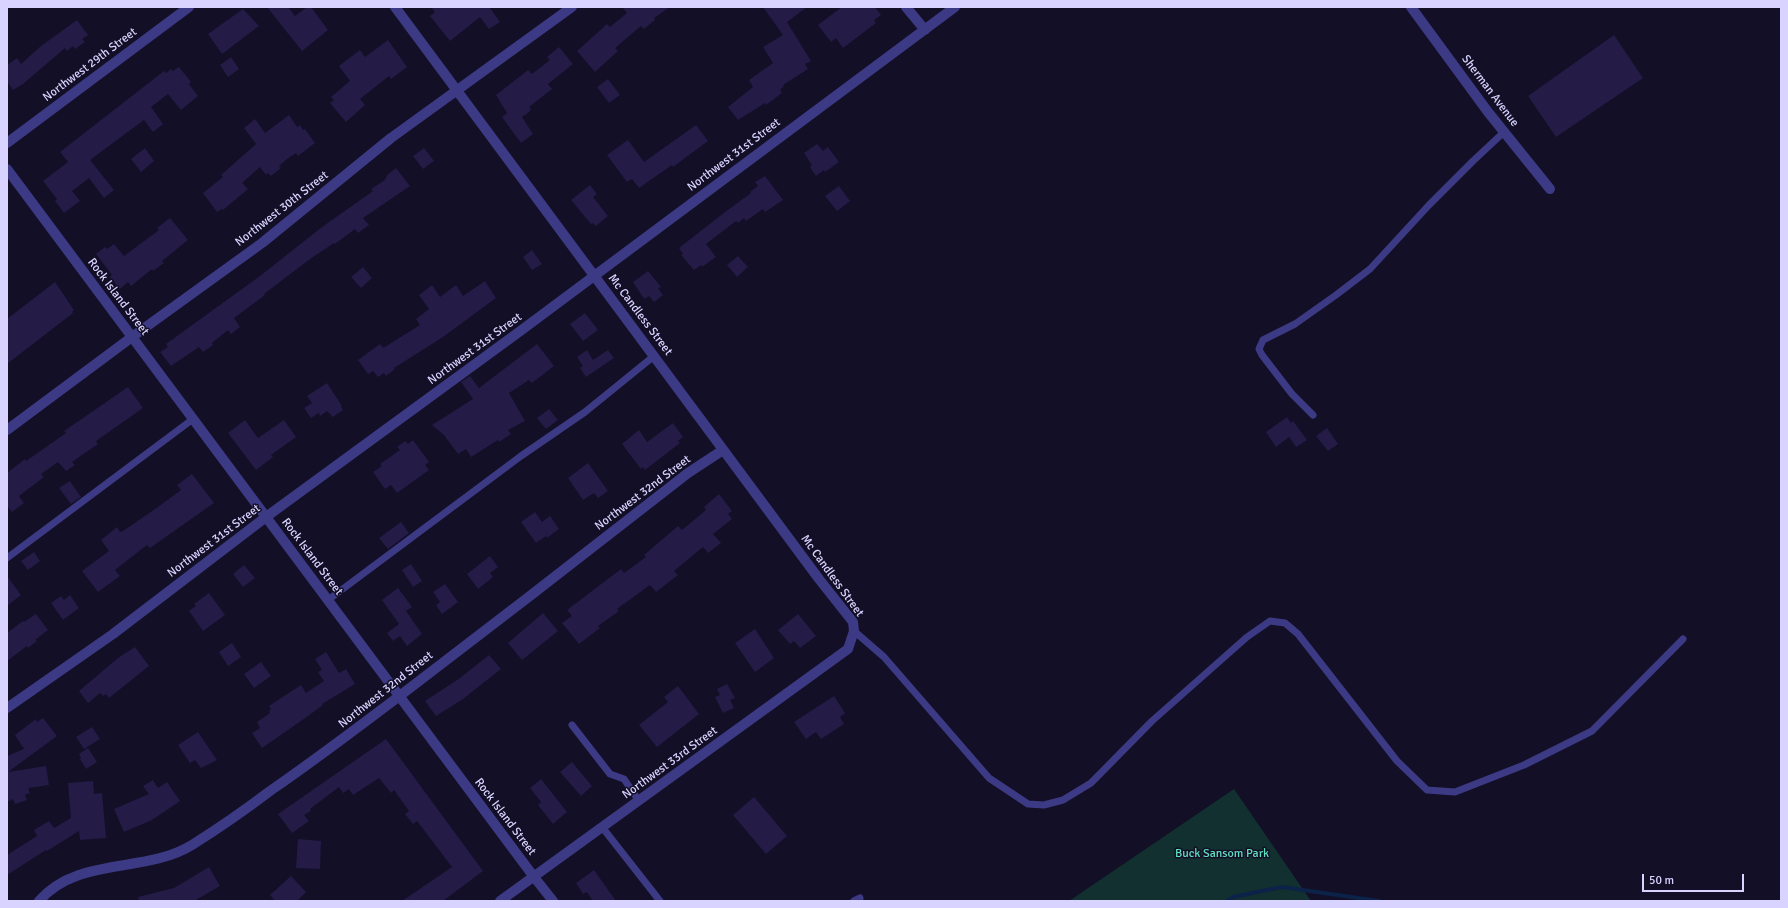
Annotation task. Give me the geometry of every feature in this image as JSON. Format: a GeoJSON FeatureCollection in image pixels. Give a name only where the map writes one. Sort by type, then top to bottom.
{"type":"FeatureCollection","features":[{"type":"Feature","properties":{"kind":"street","name":"Northwest 29th Street"},"geometry":{"type":"LineString","coordinates":[[7,143],[190,7]]}},
{"type":"Feature","properties":{"kind":"street","name":"Mc Candless Street"},"geometry":{"type":"LineString","coordinates":[[395,7],[723,450],[853,622],[854,632],[852,642]]}},
{"type":"Feature","properties":{"kind":"street","name":"Northwest 30th Street"},"geometry":{"type":"LineString","coordinates":[[7,430],[132,336],[262,243],[391,138],[572,7]]}},
{"type":"Feature","properties":{"kind":"street"},"geometry":{"type":"LineString","coordinates":[[906,7],[925,30]]}},
{"type":"Feature","properties":{"kind":"street","name":"Northwest 31st Street"},"geometry":{"type":"LineString","coordinates":[[7,708],[113,634],[266,517],[956,7]]}},
{"type":"Feature","properties":{"kind":"street","name":"Sherman Avenue"},"geometry":{"type":"LineString","coordinates":[[1410,7],[1504,132],[1550,189]]}},
{"type":"Feature","properties":{"kind":"street","name":"Rock Island Street"},"geometry":{"type":"LineString","coordinates":[[7,169],[534,877],[554,901]]}},
{"type":"Feature","properties":{"kind":"street","name":"Northwest 32nd Street"},"geometry":{"type":"LineString","coordinates":[[39,901],[57,885],[74,877],[107,867],[145,862],[164,857],[189,847],[215,830],[340,742],[688,473],[723,450]]}},
{"type":"Feature","properties":{"kind":"street","name":"Northwest 33rd Street"},"geometry":{"type":"LineString","coordinates":[[500,901],[848,649],[852,642]]}},
{"type":"Feature","properties":{"kind":"lane"},"geometry":{"type":"LineString","coordinates":[[1313,415],[1292,394],[1262,355],[1259,349],[1263,340],[1294,324],[1336,296],[1370,269],[1429,205],[1504,132]]}},
{"type":"Feature","properties":{"kind":"lane"},"geometry":{"type":"LineString","coordinates":[[328,600],[521,456],[585,412],[654,356]]}},
{"type":"Feature","properties":{"kind":"lane"},"geometry":{"type":"LineString","coordinates":[[7,558],[193,419]]}},
{"type":"Feature","properties":{"kind":"lane"},"geometry":{"type":"LineString","coordinates":[[854,632],[884,657],[989,778],[1028,804],[1044,805],[1063,800],[1091,783],[1152,721],[1246,637],[1270,621],[1285,623],[1298,634],[1397,761],[1426,790],[1455,792],[1524,765],[1592,731],[1683,639]]}},
{"type":"Feature","properties":{"kind":"lane"},"geometry":{"type":"LineString","coordinates":[[572,725],[610,774],[624,779],[639,801]]}},
{"type":"Feature","properties":{"kind":"lane"},"geometry":{"type":"LineString","coordinates":[[602,827],[660,901]]}},
{"type":"Feature","properties":{"kind":"green space","name":"Buck Sansom Park"},"geometry":{"type":"Polygon","coordinates":[[[1234,789],[1311,901],[1069,901],[1234,789]]]}},
{"type":"Feature","properties":{"kind":"building"},"geometry":{"type":"Polygon","coordinates":[[[267,7],[288,7],[295,16],[307,7],[311,7],[328,30],[302,51],[267,7]]]}},
{"type":"Feature","properties":{"kind":"building"},"geometry":{"type":"Polygon","coordinates":[[[431,7],[492,7],[490,8],[500,22],[489,29],[480,17],[450,41],[430,16],[435,12],[431,7]]]}},
{"type":"Feature","properties":{"kind":"building"},"geometry":{"type":"Polygon","coordinates":[[[622,7],[670,7],[654,18],[655,20],[644,29],[641,26],[615,48],[618,51],[595,72],[577,51],[607,24],[610,27],[627,13],[622,7]]]}},
{"type":"Feature","properties":{"kind":"building"},"geometry":{"type":"Polygon","coordinates":[[[763,7],[807,7],[787,22],[811,61],[805,64],[808,69],[783,85],[784,86],[780,90],[782,93],[766,105],[765,103],[738,120],[728,107],[753,87],[749,80],[773,63],[763,47],[783,35],[763,7]]]}},
{"type":"Feature","properties":{"kind":"building"},"geometry":{"type":"Polygon","coordinates":[[[842,7],[875,7],[881,15],[874,20],[876,23],[843,48],[836,38],[831,42],[818,25],[842,7]]]}},
{"type":"Feature","properties":{"kind":"building"},"geometry":{"type":"Polygon","coordinates":[[[243,9],[259,26],[222,54],[208,34],[243,9]]]}},
{"type":"Feature","properties":{"kind":"building"},"geometry":{"type":"Polygon","coordinates":[[[77,20],[88,35],[82,39],[85,42],[75,49],[73,46],[67,51],[65,48],[23,84],[13,90],[7,81],[7,65],[17,58],[21,64],[41,46],[77,20]]]}},
{"type":"Feature","properties":{"kind":"building"},"geometry":{"type":"Polygon","coordinates":[[[1614,35],[1643,78],[1556,137],[1528,96],[1614,35]]]}},
{"type":"Feature","properties":{"kind":"building"},"geometry":{"type":"Polygon","coordinates":[[[388,40],[407,67],[391,79],[389,76],[360,99],[365,105],[346,122],[330,103],[334,100],[331,97],[350,81],[339,66],[360,50],[365,57],[388,40]]]}},
{"type":"Feature","properties":{"kind":"building"},"geometry":{"type":"Polygon","coordinates":[[[559,47],[573,64],[548,84],[552,89],[529,107],[531,109],[529,112],[522,117],[533,134],[521,143],[502,117],[507,113],[496,95],[528,70],[532,74],[550,60],[547,57],[559,47]]]}},
{"type":"Feature","properties":{"kind":"building"},"geometry":{"type":"Polygon","coordinates":[[[231,57],[239,69],[228,77],[220,65],[231,57]]]}},
{"type":"Feature","properties":{"kind":"building"},"geometry":{"type":"Polygon","coordinates":[[[179,67],[191,82],[189,84],[198,96],[181,110],[168,94],[151,107],[163,124],[153,132],[144,120],[90,160],[114,190],[104,198],[89,178],[72,191],[80,201],[64,213],[55,201],[57,199],[43,181],[68,162],[60,152],[164,71],[166,73],[171,69],[173,71],[179,67]]]}},
{"type":"Feature","properties":{"kind":"building"},"geometry":{"type":"Polygon","coordinates":[[[608,79],[620,95],[609,103],[597,87],[608,79]]]}},
{"type":"Feature","properties":{"kind":"building"},"geometry":{"type":"Polygon","coordinates":[[[289,115],[297,127],[300,125],[303,130],[305,129],[315,143],[298,156],[296,153],[287,159],[279,166],[281,168],[271,176],[268,173],[266,175],[260,167],[242,183],[248,189],[223,210],[222,209],[217,212],[203,193],[223,177],[221,175],[256,144],[244,128],[255,119],[265,133],[289,115]]]}},
{"type":"Feature","properties":{"kind":"building"},"geometry":{"type":"Polygon","coordinates":[[[696,125],[708,141],[673,167],[672,165],[639,188],[632,179],[627,182],[607,155],[628,140],[644,162],[696,125]]]}},
{"type":"Feature","properties":{"kind":"building"},"geometry":{"type":"Polygon","coordinates":[[[817,144],[823,151],[828,147],[839,162],[825,172],[824,170],[816,176],[810,167],[812,165],[804,153],[817,144]]]}},
{"type":"Feature","properties":{"kind":"building"},"geometry":{"type":"Polygon","coordinates":[[[145,148],[154,161],[141,172],[131,159],[145,148]]]}},
{"type":"Feature","properties":{"kind":"building"},"geometry":{"type":"Polygon","coordinates":[[[424,148],[434,161],[423,169],[413,156],[424,148]]]}},
{"type":"Feature","properties":{"kind":"building"},"geometry":{"type":"Polygon","coordinates":[[[396,168],[410,186],[363,218],[369,225],[358,233],[355,229],[335,244],[334,243],[310,259],[264,294],[265,295],[234,318],[240,327],[231,334],[228,330],[212,343],[213,345],[203,352],[199,347],[171,366],[160,352],[168,347],[166,344],[260,276],[322,227],[373,191],[371,189],[385,180],[387,175],[396,168]]]}},
{"type":"Feature","properties":{"kind":"building"},"geometry":{"type":"Polygon","coordinates":[[[765,176],[783,200],[765,212],[763,209],[746,221],[744,218],[738,223],[736,221],[706,244],[716,257],[702,267],[701,265],[694,270],[681,255],[683,254],[679,248],[751,193],[750,192],[758,186],[755,182],[765,176]]]}},
{"type":"Feature","properties":{"kind":"building"},"geometry":{"type":"Polygon","coordinates":[[[590,185],[597,194],[593,197],[608,216],[596,226],[593,223],[591,224],[571,200],[590,185]]]}},
{"type":"Feature","properties":{"kind":"building"},"geometry":{"type":"Polygon","coordinates":[[[839,186],[850,201],[837,211],[825,196],[839,186]]]}},
{"type":"Feature","properties":{"kind":"building"},"geometry":{"type":"Polygon","coordinates":[[[170,218],[188,240],[162,261],[164,263],[153,271],[152,269],[131,286],[128,282],[120,289],[110,277],[112,275],[96,254],[105,247],[107,249],[114,244],[124,256],[159,230],[157,228],[170,218]]]}},
{"type":"Feature","properties":{"kind":"building"},"geometry":{"type":"Polygon","coordinates":[[[532,250],[542,264],[532,270],[523,257],[532,250]]]}},
{"type":"Feature","properties":{"kind":"building"},"geometry":{"type":"Polygon","coordinates":[[[738,256],[748,267],[737,277],[727,265],[738,256]]]}},
{"type":"Feature","properties":{"kind":"building"},"geometry":{"type":"Polygon","coordinates":[[[363,267],[372,278],[361,288],[351,277],[363,267]]]}},
{"type":"Feature","properties":{"kind":"building"},"geometry":{"type":"Polygon","coordinates":[[[648,271],[661,287],[658,288],[663,295],[654,302],[649,296],[645,299],[633,282],[648,271]]]}},
{"type":"Feature","properties":{"kind":"building"},"geometry":{"type":"Polygon","coordinates":[[[485,281],[496,298],[443,337],[394,368],[395,369],[386,376],[384,373],[378,377],[373,371],[368,374],[358,360],[380,344],[383,348],[420,325],[416,319],[429,309],[419,295],[432,285],[440,297],[456,285],[463,296],[485,281]]]}},
{"type":"Feature","properties":{"kind":"building"},"geometry":{"type":"Polygon","coordinates":[[[55,282],[74,310],[72,312],[73,313],[7,364],[7,319],[55,282]]]}},
{"type":"Feature","properties":{"kind":"building"},"geometry":{"type":"Polygon","coordinates":[[[585,313],[598,330],[583,341],[570,324],[585,313]]]}},
{"type":"Feature","properties":{"kind":"building"},"geometry":{"type":"Polygon","coordinates":[[[537,344],[554,366],[532,383],[529,380],[509,393],[525,421],[508,430],[511,434],[499,442],[498,440],[471,457],[466,449],[458,454],[444,435],[432,425],[473,399],[461,382],[470,376],[479,388],[537,344]]]}},
{"type":"Feature","properties":{"kind":"building"},"geometry":{"type":"Polygon","coordinates":[[[587,350],[593,360],[608,350],[614,358],[586,377],[580,368],[583,366],[577,357],[587,350]]]}},
{"type":"Feature","properties":{"kind":"building"},"geometry":{"type":"Polygon","coordinates":[[[327,383],[343,410],[333,417],[327,411],[320,416],[319,413],[311,418],[304,408],[312,403],[307,396],[327,383]]]}},
{"type":"Feature","properties":{"kind":"building"},"geometry":{"type":"Polygon","coordinates":[[[128,387],[143,408],[96,441],[98,444],[72,462],[75,465],[66,471],[58,462],[41,474],[44,477],[19,496],[24,503],[12,512],[7,506],[7,473],[25,459],[26,461],[66,433],[64,431],[128,387]]]}},
{"type":"Feature","properties":{"kind":"building"},"geometry":{"type":"Polygon","coordinates":[[[549,409],[558,420],[546,429],[537,418],[549,409]]]}},
{"type":"Feature","properties":{"kind":"building"},"geometry":{"type":"Polygon","coordinates":[[[1287,417],[1291,423],[1293,421],[1307,440],[1296,447],[1289,437],[1276,447],[1266,432],[1287,417]]]}},
{"type":"Feature","properties":{"kind":"building"},"geometry":{"type":"Polygon","coordinates":[[[245,420],[258,438],[284,420],[296,437],[271,455],[273,457],[256,470],[228,433],[245,420]]]}},
{"type":"Feature","properties":{"kind":"building"},"geometry":{"type":"Polygon","coordinates":[[[673,423],[683,437],[678,441],[680,443],[645,470],[643,467],[641,469],[622,444],[639,430],[647,442],[673,423]]]}},
{"type":"Feature","properties":{"kind":"building"},"geometry":{"type":"Polygon","coordinates":[[[1327,428],[1338,444],[1328,451],[1316,436],[1327,428]]]}},
{"type":"Feature","properties":{"kind":"building"},"geometry":{"type":"Polygon","coordinates":[[[413,440],[429,462],[425,465],[429,470],[397,493],[391,485],[385,489],[373,472],[382,466],[380,464],[400,450],[397,447],[405,441],[408,444],[413,440]]]}},
{"type":"Feature","properties":{"kind":"building"},"geometry":{"type":"Polygon","coordinates":[[[588,463],[608,491],[598,498],[594,493],[583,500],[568,478],[588,463]]]}},
{"type":"Feature","properties":{"kind":"building"},"geometry":{"type":"Polygon","coordinates":[[[192,474],[214,503],[150,548],[147,545],[115,570],[120,576],[98,592],[82,571],[109,551],[101,540],[117,527],[120,532],[123,531],[158,507],[181,490],[177,485],[192,474]]]}},
{"type":"Feature","properties":{"kind":"building"},"geometry":{"type":"Polygon","coordinates":[[[70,481],[81,497],[71,504],[59,488],[70,481]]]}},
{"type":"Feature","properties":{"kind":"building"},"geometry":{"type":"Polygon","coordinates":[[[719,494],[732,511],[728,514],[732,519],[713,534],[721,543],[708,553],[703,547],[674,571],[678,575],[656,592],[650,585],[617,609],[619,611],[598,626],[600,628],[579,644],[562,623],[572,616],[567,610],[621,569],[624,573],[646,557],[644,555],[678,526],[682,530],[706,510],[704,507],[719,494]]]}},
{"type":"Feature","properties":{"kind":"building"},"geometry":{"type":"Polygon","coordinates":[[[535,512],[542,522],[550,516],[559,529],[547,538],[546,536],[536,543],[521,522],[535,512]]]}},
{"type":"Feature","properties":{"kind":"building"},"geometry":{"type":"Polygon","coordinates":[[[401,522],[409,533],[388,549],[379,538],[401,522]]]}},
{"type":"Feature","properties":{"kind":"building"},"geometry":{"type":"Polygon","coordinates":[[[34,552],[40,561],[28,570],[21,561],[34,552]]]}},
{"type":"Feature","properties":{"kind":"building"},"geometry":{"type":"Polygon","coordinates":[[[490,556],[498,567],[490,573],[493,577],[478,589],[467,574],[490,556]]]}},
{"type":"Feature","properties":{"kind":"building"},"geometry":{"type":"Polygon","coordinates":[[[411,564],[422,581],[413,587],[402,570],[411,564]]]}},
{"type":"Feature","properties":{"kind":"building"},"geometry":{"type":"Polygon","coordinates":[[[244,565],[255,578],[243,587],[233,574],[244,565]]]}},
{"type":"Feature","properties":{"kind":"building"},"geometry":{"type":"Polygon","coordinates":[[[7,576],[21,595],[7,606],[7,576]]]}},
{"type":"Feature","properties":{"kind":"building"},"geometry":{"type":"Polygon","coordinates":[[[445,584],[458,602],[442,614],[436,605],[440,602],[433,592],[445,584]]]}},
{"type":"Feature","properties":{"kind":"building"},"geometry":{"type":"Polygon","coordinates":[[[398,588],[412,607],[406,611],[422,634],[407,646],[400,636],[393,641],[387,633],[399,624],[382,600],[398,588]]]}},
{"type":"Feature","properties":{"kind":"building"},"geometry":{"type":"Polygon","coordinates":[[[209,593],[225,615],[203,631],[189,611],[196,606],[194,604],[209,593]]]}},
{"type":"Feature","properties":{"kind":"building"},"geometry":{"type":"Polygon","coordinates":[[[70,595],[79,608],[63,620],[51,603],[61,596],[64,600],[70,595]]]}},
{"type":"Feature","properties":{"kind":"building"},"geometry":{"type":"Polygon","coordinates":[[[543,613],[558,631],[522,660],[508,643],[543,613]]]}},
{"type":"Feature","properties":{"kind":"building"},"geometry":{"type":"Polygon","coordinates":[[[36,614],[48,630],[35,640],[37,641],[28,648],[27,646],[7,661],[7,633],[23,621],[24,622],[36,614]]]}},
{"type":"Feature","properties":{"kind":"building"},"geometry":{"type":"Polygon","coordinates":[[[798,614],[816,636],[800,648],[794,641],[790,644],[778,630],[798,614]]]}},
{"type":"Feature","properties":{"kind":"building"},"geometry":{"type":"Polygon","coordinates":[[[755,629],[774,658],[755,672],[735,643],[755,629]]]}},
{"type":"Feature","properties":{"kind":"building"},"geometry":{"type":"Polygon","coordinates":[[[232,643],[241,657],[228,666],[219,652],[232,643]]]}},
{"type":"Feature","properties":{"kind":"building"},"geometry":{"type":"Polygon","coordinates":[[[135,647],[149,666],[109,698],[106,694],[103,696],[100,693],[88,703],[79,691],[118,658],[135,647]]]}},
{"type":"Feature","properties":{"kind":"building"},"geometry":{"type":"Polygon","coordinates":[[[326,652],[339,673],[346,669],[355,684],[322,704],[323,705],[262,748],[252,733],[260,728],[257,722],[270,713],[269,711],[271,709],[269,706],[301,685],[306,693],[324,681],[318,672],[322,670],[315,659],[326,652]]]}},
{"type":"Feature","properties":{"kind":"building"},"geometry":{"type":"Polygon","coordinates":[[[489,655],[501,669],[463,699],[436,716],[425,701],[460,678],[489,655]]]}},
{"type":"Feature","properties":{"kind":"building"},"geometry":{"type":"Polygon","coordinates":[[[261,662],[271,676],[254,688],[244,674],[261,662]]]}},
{"type":"Feature","properties":{"kind":"building"},"geometry":{"type":"Polygon","coordinates":[[[727,684],[735,698],[730,700],[734,708],[723,713],[715,697],[720,695],[717,689],[727,684]]]}},
{"type":"Feature","properties":{"kind":"building"},"geometry":{"type":"Polygon","coordinates":[[[678,686],[699,714],[657,747],[639,725],[668,702],[664,697],[678,686]]]}},
{"type":"Feature","properties":{"kind":"building"},"geometry":{"type":"Polygon","coordinates":[[[834,696],[845,713],[840,717],[844,724],[821,739],[816,732],[806,739],[794,722],[834,696]]]}},
{"type":"Feature","properties":{"kind":"building"},"geometry":{"type":"Polygon","coordinates":[[[43,718],[57,736],[8,772],[46,766],[49,785],[28,788],[30,793],[25,795],[27,800],[15,804],[13,799],[7,802],[7,756],[24,749],[15,735],[36,719],[37,722],[43,718]]]}},
{"type":"Feature","properties":{"kind":"building"},"geometry":{"type":"Polygon","coordinates":[[[92,727],[100,739],[84,749],[76,737],[92,727]]]}},
{"type":"Feature","properties":{"kind":"building"},"geometry":{"type":"Polygon","coordinates":[[[198,732],[217,760],[201,768],[195,760],[190,763],[178,745],[198,732]]]}},
{"type":"Feature","properties":{"kind":"building"},"geometry":{"type":"Polygon","coordinates":[[[386,739],[483,871],[443,901],[402,901],[452,867],[417,821],[413,824],[405,814],[409,811],[394,790],[391,793],[379,778],[353,795],[349,789],[343,793],[339,787],[310,809],[311,811],[304,815],[309,821],[292,833],[278,814],[386,739]]]}},
{"type":"Feature","properties":{"kind":"building"},"geometry":{"type":"Polygon","coordinates":[[[88,748],[97,762],[86,769],[80,759],[79,754],[88,748]]]}},
{"type":"Feature","properties":{"kind":"building"},"geometry":{"type":"Polygon","coordinates":[[[572,762],[592,786],[581,796],[560,772],[572,762]]]}},
{"type":"Feature","properties":{"kind":"building"},"geometry":{"type":"Polygon","coordinates":[[[541,779],[567,812],[553,824],[538,805],[541,802],[530,788],[541,779]]]}},
{"type":"Feature","properties":{"kind":"building"},"geometry":{"type":"Polygon","coordinates":[[[153,780],[158,788],[167,782],[180,801],[152,820],[124,832],[114,809],[149,794],[143,786],[153,780]]]}},
{"type":"Feature","properties":{"kind":"building"},"geometry":{"type":"Polygon","coordinates":[[[93,781],[94,794],[102,793],[106,838],[80,840],[79,831],[7,875],[7,855],[37,836],[34,830],[49,821],[54,828],[71,818],[68,783],[93,781]]]}},
{"type":"Feature","properties":{"kind":"building"},"geometry":{"type":"Polygon","coordinates":[[[754,797],[787,836],[766,854],[733,815],[754,797]]]}},
{"type":"Feature","properties":{"kind":"building"},"geometry":{"type":"Polygon","coordinates":[[[298,839],[321,841],[320,869],[296,868],[298,839]]]}},
{"type":"Feature","properties":{"kind":"building"},"geometry":{"type":"Polygon","coordinates":[[[209,867],[220,886],[194,901],[139,901],[138,897],[174,888],[209,867]]]}},
{"type":"Feature","properties":{"kind":"building"},"geometry":{"type":"Polygon","coordinates":[[[594,870],[616,901],[593,901],[587,892],[583,894],[576,883],[594,870]]]}},
{"type":"Feature","properties":{"kind":"building"},"geometry":{"type":"Polygon","coordinates":[[[291,876],[306,892],[297,901],[275,901],[270,895],[291,876]]]}},
{"type":"Feature","properties":{"kind":"waterway"},"geometry":{"type":"LineString","coordinates":[[1227,901],[1233,897],[1282,887],[1379,901]]}}]}
